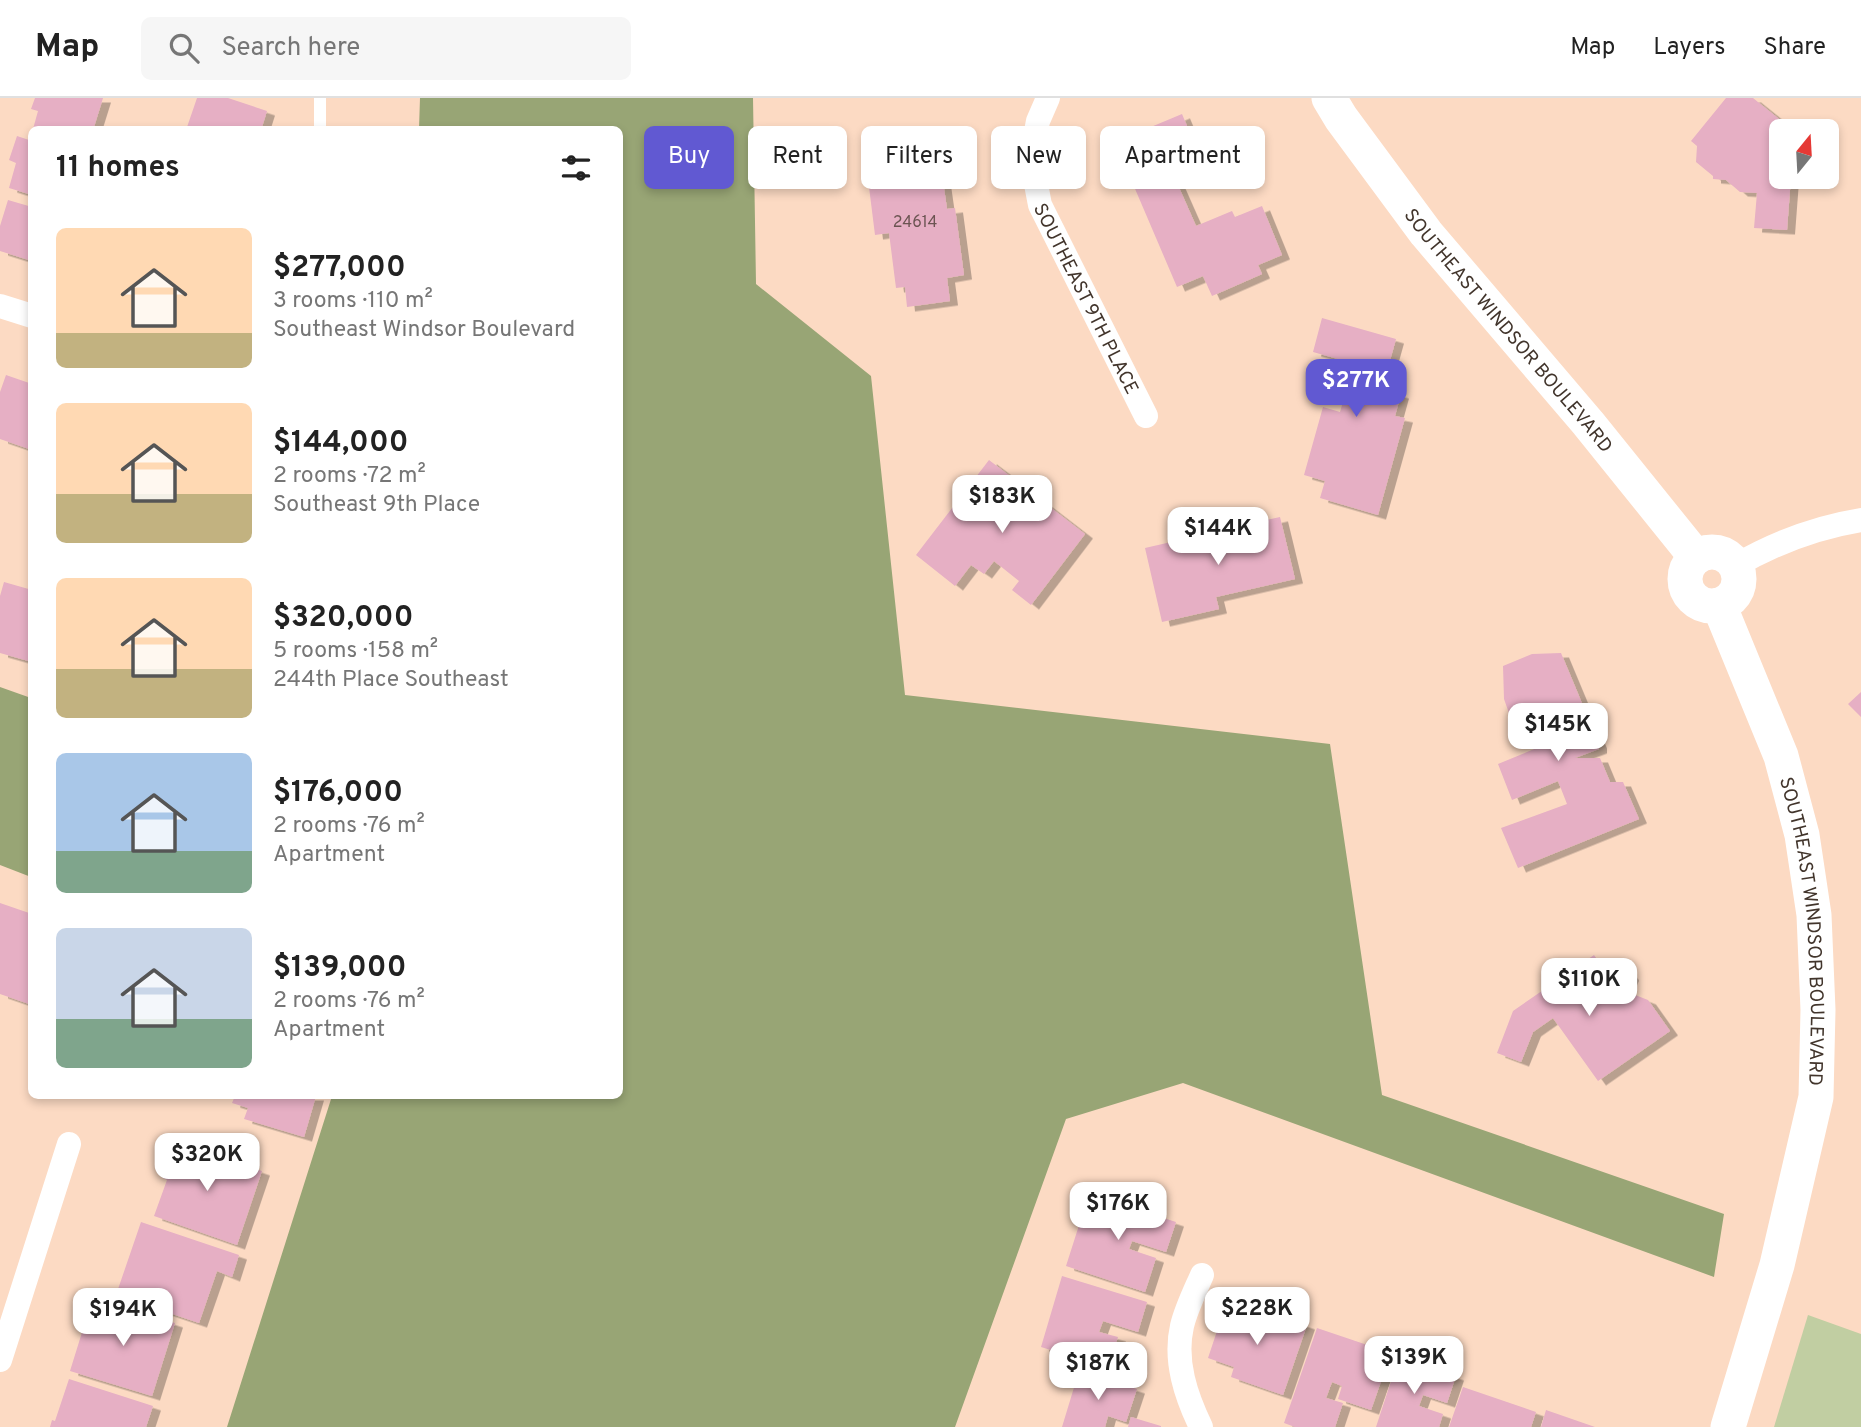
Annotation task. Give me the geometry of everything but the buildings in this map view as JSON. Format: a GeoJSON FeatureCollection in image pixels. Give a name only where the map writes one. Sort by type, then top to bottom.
{"type":"FeatureCollection","features":[{"type":"Feature","properties":{"kind":"street","name":"SOUTHEAST 9TH PLACE"},"geometry":{"type":"LineString","coordinates":[[1048,98],[1038,121],[1031,158],[1040,205],[1146,416]]}},
{"type":"Feature","properties":{"kind":"street","name":"SOUTHEAST WINDSOR BOULEVARD"},"geometry":{"type":"LineString","coordinates":[[1329,98],[1340,118],[1426,233],[1588,423],[1696,557]]}},
{"type":"Feature","properties":{"kind":"street"},"geometry":{"type":"LineString","coordinates":[[0,306],[28,315]]}},
{"type":"Feature","properties":{"kind":"street"},"geometry":{"type":"LineString","coordinates":[[1735,566],[1762,550],[1838,524],[1861,520]]}},
{"type":"Feature","properties":{"kind":"street"},"geometry":{"type":"LineString","coordinates":[[1704,553],[1722,554],[1735,566],[1738,573],[1737,589],[1727,602],[1711,606],[1696,601],[1686,587],[1686,570],[1696,557],[1704,553]]}},
{"type":"Feature","properties":{"kind":"street","name":"SOUTHEAST WINDSOR BOULEVARD"},"geometry":{"type":"LineString","coordinates":[[1719,605],[1781,756],[1802,835],[1814,915],[1818,1010],[1816,1097],[1777,1265],[1728,1427]]}},
{"type":"Feature","properties":{"kind":"street"},"geometry":{"type":"LineString","coordinates":[[0,1360],[69,1144]]}},
{"type":"Feature","properties":{"kind":"street"},"geometry":{"type":"LineString","coordinates":[[1201,1427],[1190,1404],[1179,1361],[1182,1326],[1202,1275]]}},
{"type":"Feature","properties":{"kind":"lane"},"geometry":{"type":"LineString","coordinates":[[320,98],[320,126]]}},
{"type":"Feature","properties":{"kind":"green space"},"geometry":{"type":"Polygon","coordinates":[[[420,98],[753,98],[753,126],[748,126],[748,189],[754,189],[756,284],[871,376],[905,695],[1330,744],[1382,1095],[1724,1214],[1714,1277],[1183,1083],[1066,1119],[955,1427],[227,1427],[331,1099],[623,1099],[623,126],[419,126],[420,98]]]}},
{"type":"Feature","properties":{"kind":"green space"},"geometry":{"type":"Polygon","coordinates":[[[0,687],[28,697],[28,876],[0,865],[0,687]]]}},
{"type":"Feature","properties":{"kind":"green space"},"geometry":{"type":"Polygon","coordinates":[[[1808,1315],[1861,1334],[1861,1427],[1774,1427],[1808,1315]]]}}]}
